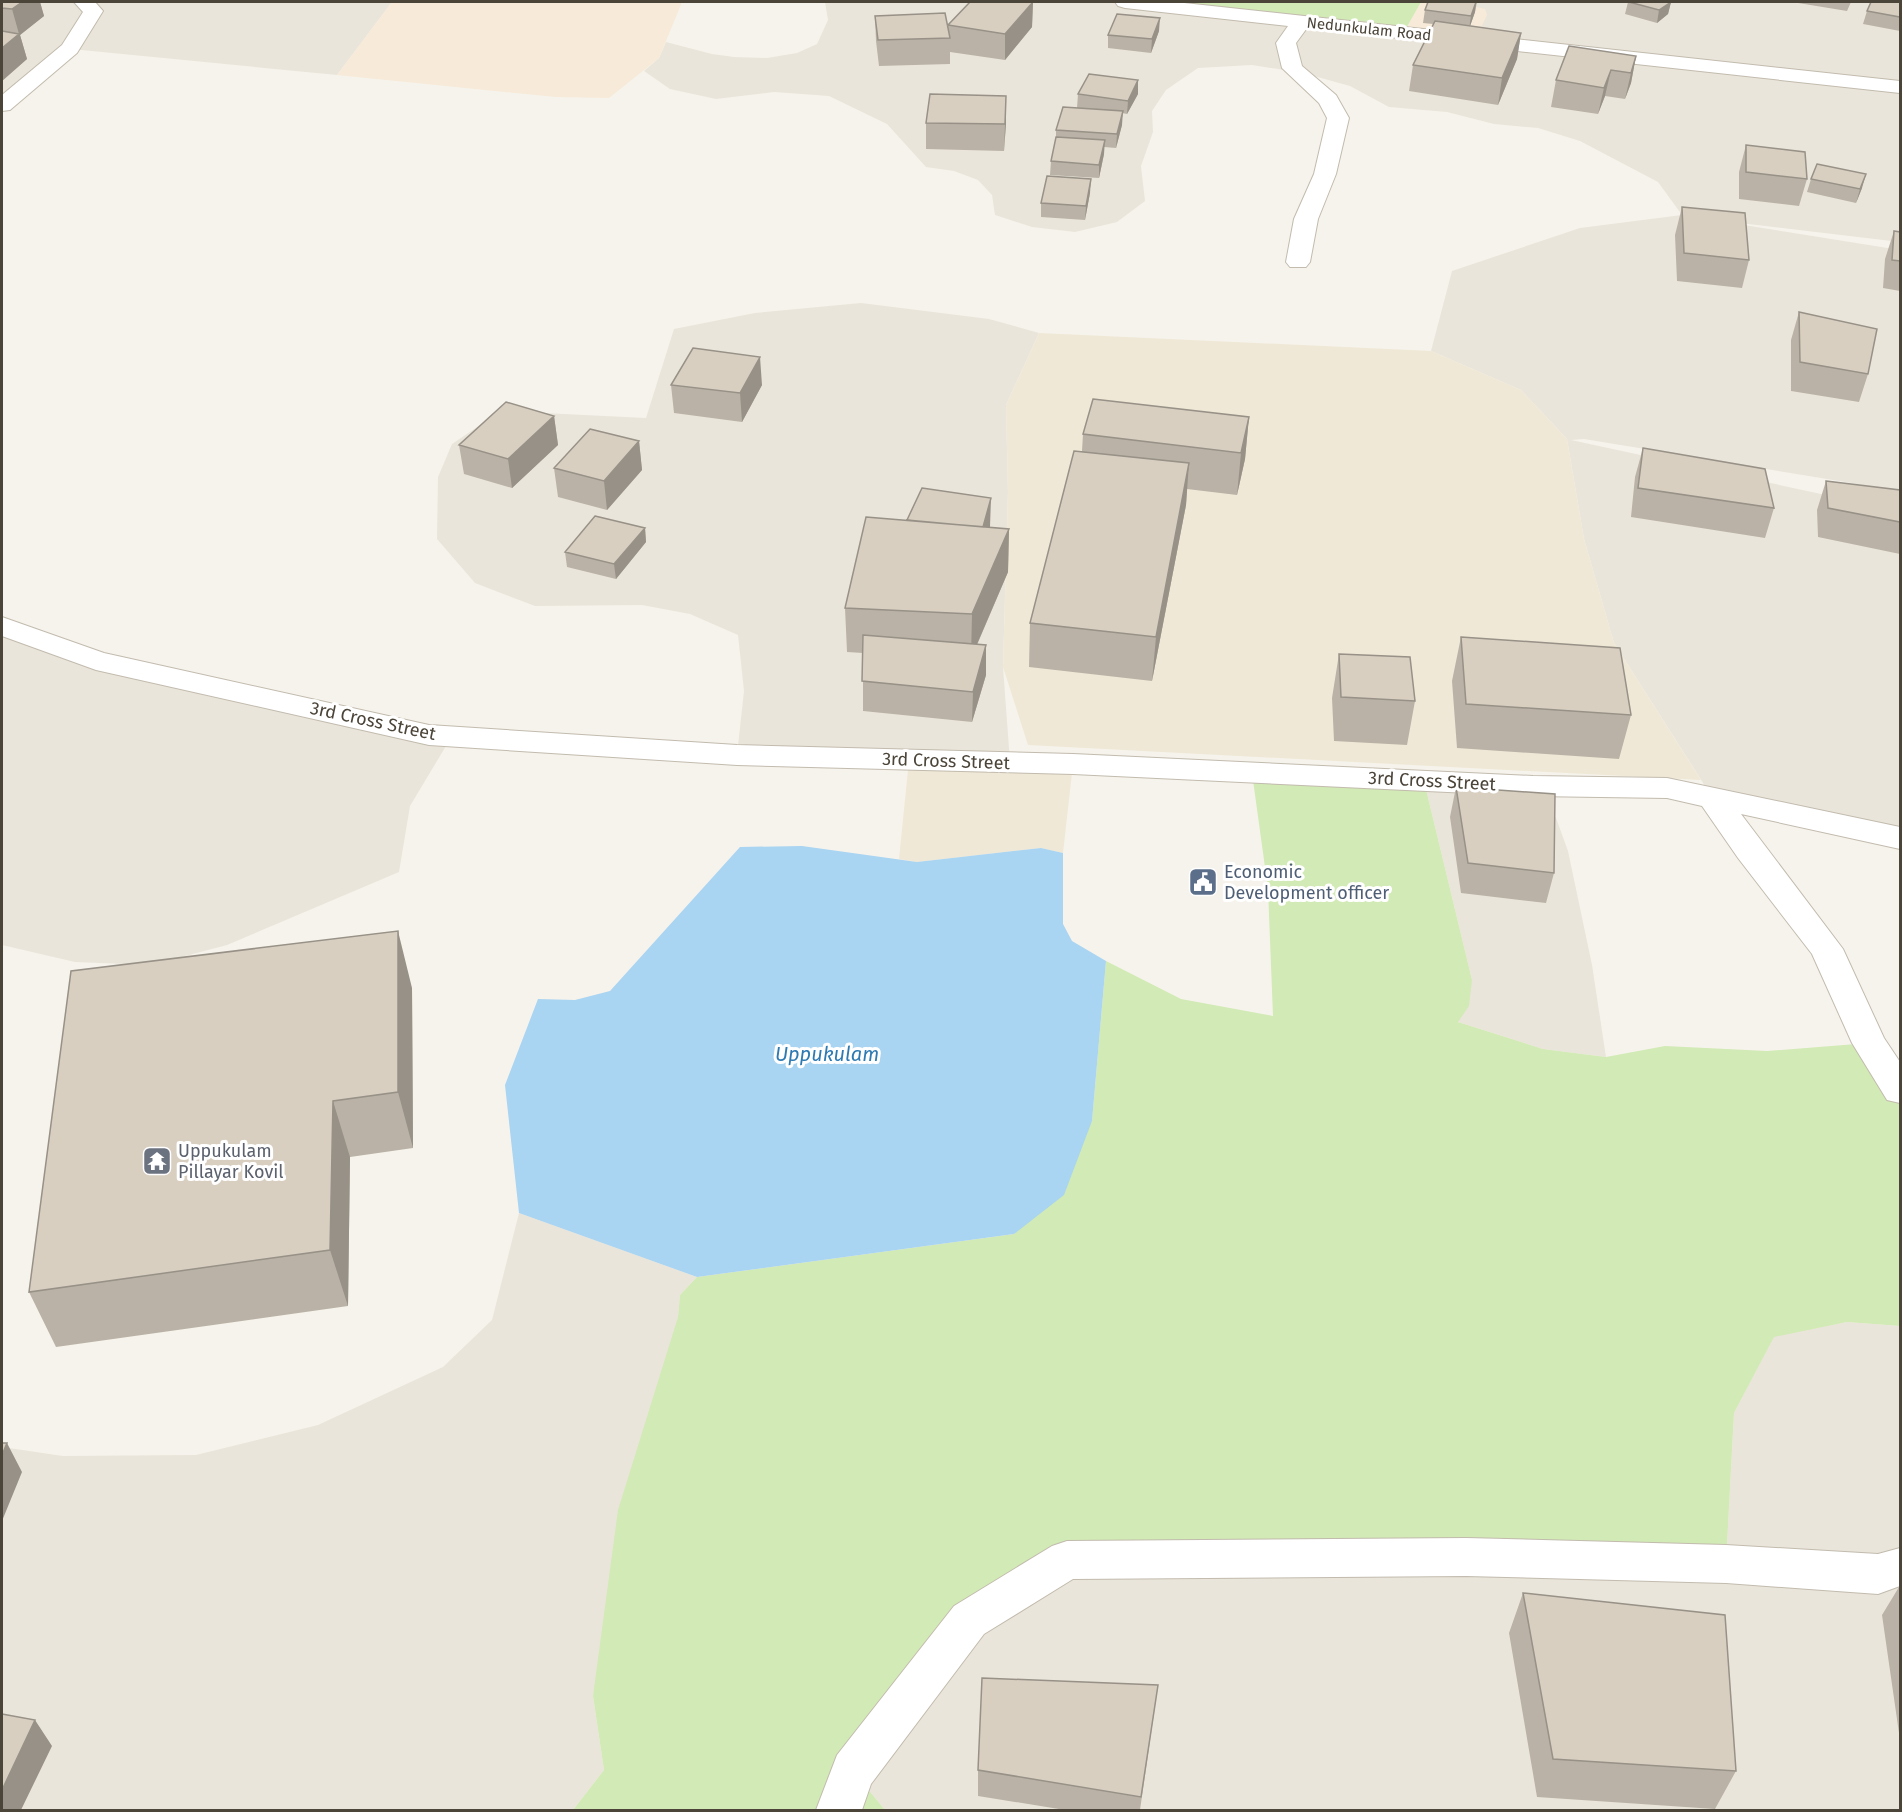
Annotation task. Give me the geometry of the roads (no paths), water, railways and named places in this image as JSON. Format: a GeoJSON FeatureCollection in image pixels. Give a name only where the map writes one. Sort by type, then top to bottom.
{"type":"FeatureCollection","features":[{"type":"Feature","properties":{"kind":"street"},"geometry":{"type":"LineString","coordinates":[[2,105],[70,49],[93,10],[84,2]]}},
{"type":"Feature","properties":{"kind":"street","name":"Nedunkulam Road"},"geometry":{"type":"LineString","coordinates":[[1125,2],[1900,87]]}},
{"type":"Feature","properties":{"kind":"street"},"geometry":{"type":"LineString","coordinates":[[1298,261],[1306,219],[1325,174],[1338,118],[1328,100],[1292,68],[1286,43],[1302,21]]}},
{"type":"Feature","properties":{"kind":"street","name":"3rd Cross Street"},"geometry":{"type":"LineString","coordinates":[[2,626],[96,661],[429,735],[737,755],[1074,764],[1533,786],[1667,788],[1900,838]]}},
{"type":"Feature","properties":{"kind":"street"},"geometry":{"type":"LineString","coordinates":[[1712,797],[1749,850],[1826,949],[1869,1043],[1900,1090]]}},
{"type":"Feature","properties":{"kind":"street"},"geometry":{"type":"LineString","coordinates":[[838,1810],[853,1771],[969,1620],[1067,1560],[1466,1557],[1726,1564],[1878,1574],[1900,1567]]}},
{"type":"Feature","properties":{"kind":"water","name":"Uppukulam"},"geometry":{"type":"Polygon","coordinates":[[[802,846],[917,862],[1041,848],[1063,853],[1063,924],[1072,941],[1106,961],[1092,1121],[1064,1195],[1014,1234],[697,1277],[519,1213],[505,1085],[538,999],[575,1000],[610,991],[740,847],[802,846]]]}},
{"type":"Feature","properties":{"kind":"place","name":"Economic Development officer"},"geometry":{"type":"Point","coordinates":[1203,882]}},
{"type":"Feature","properties":{"kind":"place","name":"Uppukulam Pillayar Kovil"},"geometry":{"type":"Point","coordinates":[157,1161]}}]}
